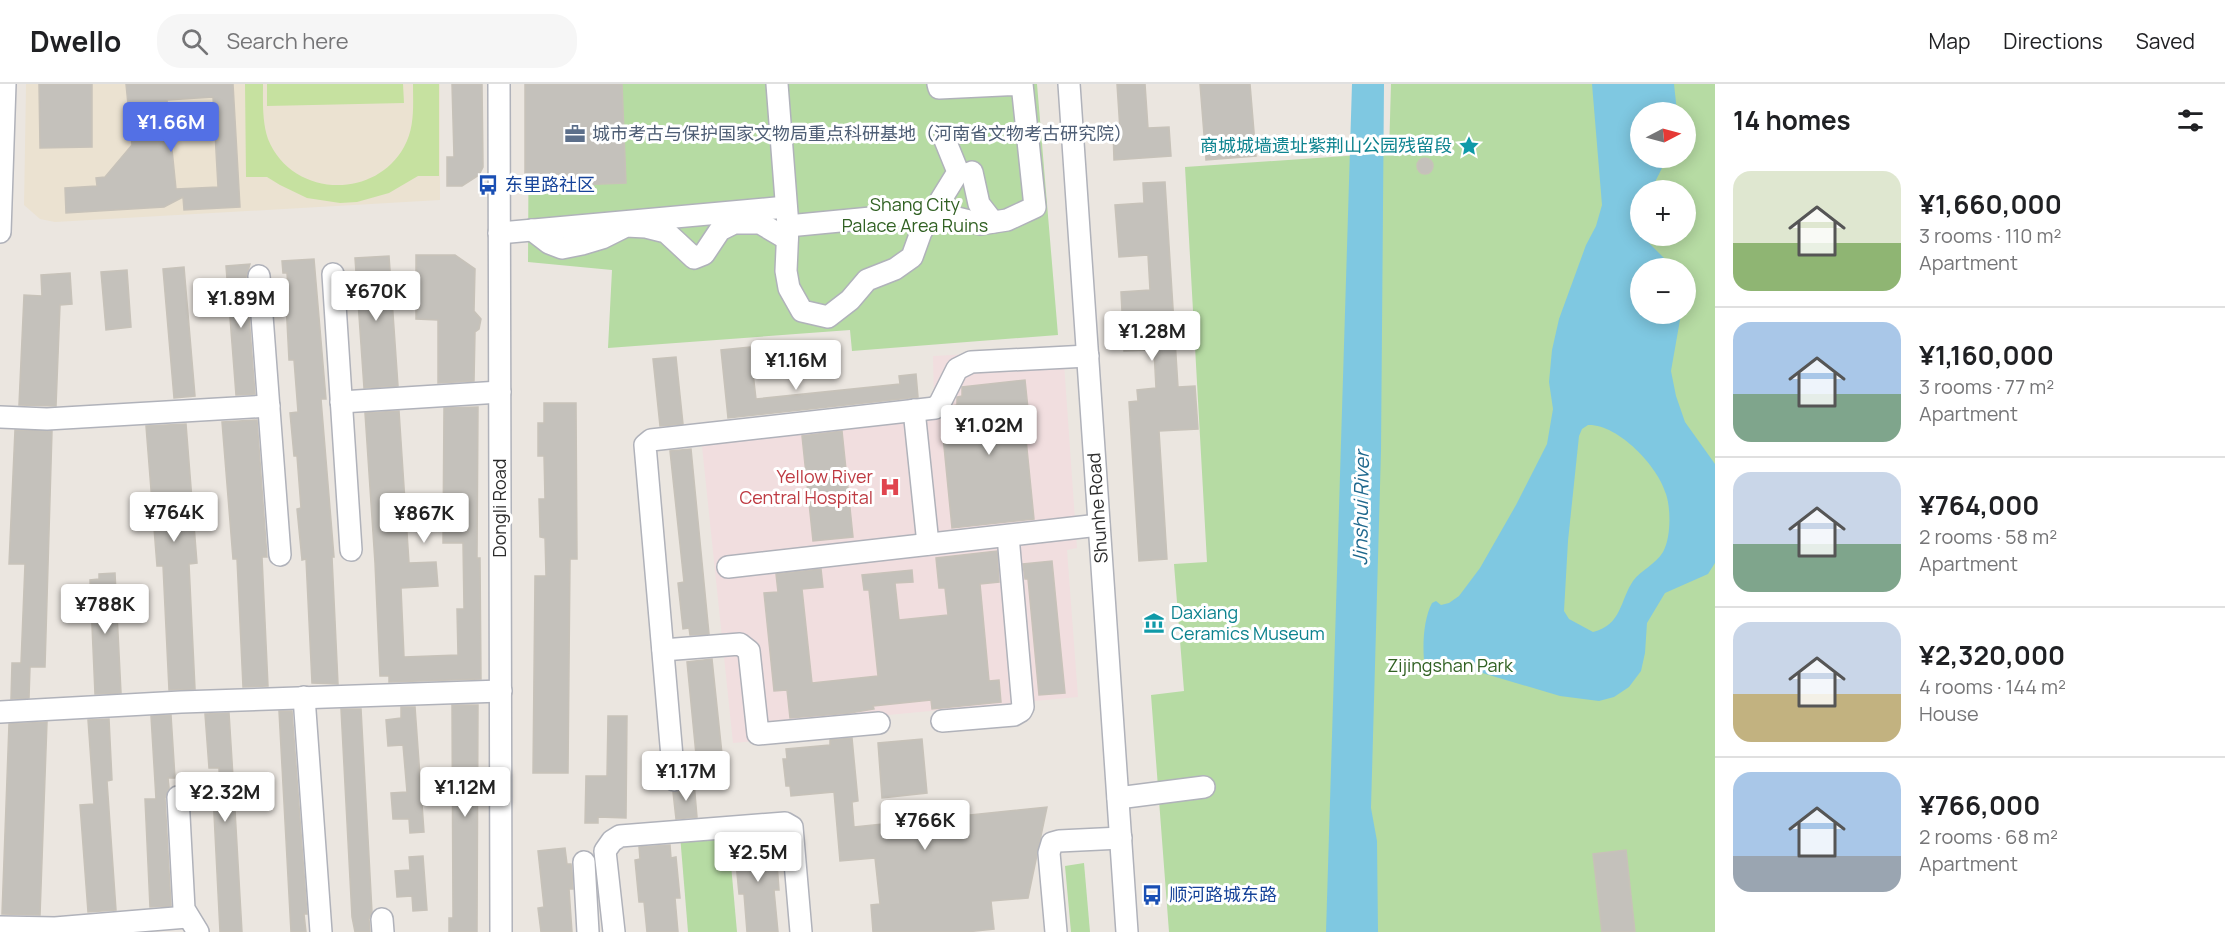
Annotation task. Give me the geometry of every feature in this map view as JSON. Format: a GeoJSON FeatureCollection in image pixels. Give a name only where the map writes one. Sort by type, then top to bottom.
{"type":"FeatureCollection","features":[{"type":"Feature","properties":{"kind":"street"},"geometry":{"type":"LineString","coordinates":[[0,231],[4,84]]}},
{"type":"Feature","properties":{"kind":"street","name":"Dongli Road"},"geometry":{"type":"LineString","coordinates":[[499,84],[501,932]]}},
{"type":"Feature","properties":{"kind":"street"},"geometry":{"type":"LineString","coordinates":[[777,84],[787,224],[786,271],[789,288],[802,311],[828,317],[850,300],[867,280],[895,269],[912,257],[921,232],[933,212],[970,172]]}},
{"type":"Feature","properties":{"kind":"street"},"geometry":{"type":"LineString","coordinates":[[499,233],[532,230],[787,224],[933,212],[981,224],[1007,220],[1035,207],[1022,84],[939,88],[938,84]]}},
{"type":"Feature","properties":{"kind":"street","name":"Shunhe Road"},"geometry":{"type":"LineString","coordinates":[[1069,84],[1127,932]]}},
{"type":"Feature","properties":{"kind":"street"},"geometry":{"type":"LineString","coordinates":[[945,140],[970,172],[979,204],[993,222]]}},
{"type":"Feature","properties":{"kind":"street"},"geometry":{"type":"LineString","coordinates":[[532,230],[549,243],[562,248],[602,238],[626,226],[646,227],[666,232],[694,258],[704,254],[720,230],[734,222],[787,224]]}},
{"type":"Feature","properties":{"kind":"street"},"geometry":{"type":"LineString","coordinates":[[333,274],[351,550]]}},
{"type":"Feature","properties":{"kind":"street"},"geometry":{"type":"LineString","coordinates":[[259,276],[280,555]]}},
{"type":"Feature","properties":{"kind":"street"},"geometry":{"type":"LineString","coordinates":[[674,780],[645,445],[651,440],[935,408],[940,403],[957,369],[972,362],[1088,356]]}},
{"type":"Feature","properties":{"kind":"street"},"geometry":{"type":"LineString","coordinates":[[341,402],[500,392]]}},
{"type":"Feature","properties":{"kind":"street"},"geometry":{"type":"LineString","coordinates":[[0,417],[47,419],[269,406]]}},
{"type":"Feature","properties":{"kind":"street"},"geometry":{"type":"LineString","coordinates":[[914,410],[928,544]]}},
{"type":"Feature","properties":{"kind":"street"},"geometry":{"type":"LineString","coordinates":[[728,567],[1099,525]]}},
{"type":"Feature","properties":{"kind":"street"},"geometry":{"type":"LineString","coordinates":[[942,721],[1014,715],[1023,707],[1008,536]]}},
{"type":"Feature","properties":{"kind":"street"},"geometry":{"type":"LineString","coordinates":[[663,650],[740,644],[749,651],[758,734],[879,723]]}},
{"type":"Feature","properties":{"kind":"street"},"geometry":{"type":"LineString","coordinates":[[0,712],[181,702],[501,691]]}},
{"type":"Feature","properties":{"kind":"street"},"geometry":{"type":"LineString","coordinates":[[303,697],[321,932]]}},
{"type":"Feature","properties":{"kind":"street"},"geometry":{"type":"LineString","coordinates":[[1118,798],[1204,787]]}},
{"type":"Feature","properties":{"kind":"street"},"geometry":{"type":"LineString","coordinates":[[0,927],[55,928],[192,924],[184,909],[178,797]]}},
{"type":"Feature","properties":{"kind":"street"},"geometry":{"type":"LineString","coordinates":[[614,932],[605,851],[612,841],[620,836],[785,823],[792,827],[801,932]]}},
{"type":"Feature","properties":{"kind":"street"},"geometry":{"type":"LineString","coordinates":[[1056,932],[1049,853],[1052,843],[1121,837]]}},
{"type":"Feature","properties":{"kind":"street"},"geometry":{"type":"LineString","coordinates":[[584,862],[588,932]]}},
{"type":"Feature","properties":{"kind":"shaded area"},"geometry":{"type":"Polygon","coordinates":[[[26,84],[440,84],[440,200],[55,222],[40,219],[24,205],[26,84]]]}},
{"type":"Feature","properties":{"kind":"shaded area","name":"Yellow River Central Hospital"},"geometry":{"type":"Polygon","coordinates":[[[1063,349],[1077,548],[1067,550],[1078,697],[888,715],[889,729],[733,743],[700,427],[934,403],[933,356],[1063,349]]]}},
{"type":"Feature","properties":{"kind":"green space"},"geometry":{"type":"Polygon","coordinates":[[[245,84],[263,84],[266,132],[279,158],[295,172],[313,181],[333,185],[354,183],[373,177],[390,165],[404,147],[410,132],[413,116],[413,84],[439,84],[439,176],[418,176],[389,193],[357,202],[340,203],[307,198],[267,177],[246,177],[245,84]]]}},
{"type":"Feature","properties":{"kind":"green space"},"geometry":{"type":"Polygon","coordinates":[[[267,84],[403,84],[404,103],[267,106],[267,84]]]}},
{"type":"Feature","properties":{"kind":"green space","name":"Shang City Palace Area Ruins"},"geometry":{"type":"Polygon","coordinates":[[[529,84],[1037,84],[1058,335],[852,351],[850,330],[608,348],[612,270],[528,262],[529,84]]]}},
{"type":"Feature","properties":{"kind":"green space","name":"Zijingshan Park"},"geometry":{"type":"Polygon","coordinates":[[[1391,84],[1715,84],[1715,932],[1169,932],[1151,695],[1184,691],[1174,564],[1207,562],[1185,167],[1389,153],[1391,84]]]}},
{"type":"Feature","properties":{"kind":"green space"},"geometry":{"type":"Polygon","coordinates":[[[728,831],[737,932],[688,932],[680,835],[728,831]]]}},
{"type":"Feature","properties":{"kind":"green space"},"geometry":{"type":"Polygon","coordinates":[[[1084,863],[1090,932],[1071,932],[1065,866],[1084,863]]]}},
{"type":"Feature","properties":{"kind":"water","name":"Jinshui River"},"geometry":{"type":"Polygon","coordinates":[[[1352,84],[1384,84],[1381,451],[1371,808],[1377,841],[1378,932],[1326,932],[1352,84]]]}},
{"type":"Feature","properties":{"kind":"water"},"geometry":{"type":"Polygon","coordinates":[[[1592,84],[1674,84],[1676,102],[1630,102],[1630,168],[1662,168],[1656,180],[1630,180],[1630,246],[1652,246],[1664,258],[1630,258],[1630,324],[1679,324],[1671,371],[1685,422],[1715,464],[1715,563],[1708,574],[1665,593],[1647,623],[1641,671],[1629,687],[1614,697],[1599,701],[1560,696],[1452,664],[1444,663],[1436,669],[1425,668],[1424,652],[1425,626],[1432,603],[1436,601],[1441,605],[1449,603],[1459,596],[1480,568],[1547,444],[1553,409],[1549,382],[1552,350],[1559,319],[1586,245],[1596,226],[1602,205],[1592,84]],[[1588,425],[1582,429],[1579,436],[1568,541],[1564,611],[1569,619],[1593,632],[1603,629],[1615,618],[1633,581],[1660,556],[1668,539],[1669,507],[1662,483],[1646,460],[1612,431],[1588,425]]]}},
{"type":"Feature","properties":{"kind":"building"},"geometry":{"type":"Polygon","coordinates":[[[39,84],[92,84],[92,147],[40,148],[39,84]]]}},
{"type":"Feature","properties":{"kind":"building"},"geometry":{"type":"Polygon","coordinates":[[[126,84],[233,84],[240,207],[184,210],[183,197],[164,207],[66,213],[65,188],[97,186],[96,178],[105,177],[132,145],[126,84]],[[213,97],[167,100],[176,189],[218,187],[213,97]]]}},
{"type":"Feature","properties":{"kind":"building"},"geometry":{"type":"Polygon","coordinates":[[[452,84],[482,84],[483,167],[479,175],[462,186],[447,186],[447,157],[454,157],[452,84]]]}},
{"type":"Feature","properties":{"kind":"building","name":"城市考古与保护国家文物局重点科研基地（河南省文物考古研究院）"},"geometry":{"type":"Polygon","coordinates":[[[525,84],[622,84],[626,183],[525,187],[525,84]]]}},
{"type":"Feature","properties":{"kind":"building"},"geometry":{"type":"Polygon","coordinates":[[[1117,84],[1145,84],[1148,128],[1169,127],[1171,156],[1114,160],[1113,130],[1120,130],[1117,84]]]}},
{"type":"Feature","properties":{"kind":"building"},"geometry":{"type":"Polygon","coordinates":[[[1200,84],[1250,84],[1256,156],[1206,160],[1200,84]]]}},
{"type":"Feature","properties":{"kind":"building"},"geometry":{"type":"Polygon","coordinates":[[[1425,158],[1431,160],[1433,166],[1431,172],[1425,174],[1419,172],[1417,166],[1419,160],[1425,158]]]}},
{"type":"Feature","properties":{"kind":"building"},"geometry":{"type":"Polygon","coordinates":[[[1165,182],[1178,387],[1195,386],[1198,429],[1159,431],[1167,559],[1139,561],[1129,402],[1138,401],[1137,390],[1156,388],[1154,350],[1124,351],[1121,292],[1150,290],[1148,255],[1119,257],[1115,205],[1144,203],[1143,183],[1165,182]]]}},
{"type":"Feature","properties":{"kind":"building"},"geometry":{"type":"Polygon","coordinates":[[[416,255],[455,255],[475,269],[474,311],[481,319],[479,329],[475,332],[474,381],[438,383],[438,320],[416,319],[416,255]]]}},
{"type":"Feature","properties":{"kind":"building"},"geometry":{"type":"Polygon","coordinates":[[[389,256],[398,386],[364,388],[355,258],[389,256]]]}},
{"type":"Feature","properties":{"kind":"building"},"geometry":{"type":"Polygon","coordinates":[[[314,259],[326,399],[321,399],[334,557],[332,557],[338,684],[312,683],[306,559],[302,560],[297,509],[301,508],[297,456],[294,456],[290,413],[298,412],[294,360],[289,360],[287,273],[283,273],[282,261],[314,259]]]}},
{"type":"Feature","properties":{"kind":"building"},"geometry":{"type":"Polygon","coordinates":[[[250,264],[246,277],[255,394],[236,395],[226,266],[250,264]]]}},
{"type":"Feature","properties":{"kind":"building"},"geometry":{"type":"Polygon","coordinates":[[[184,267],[195,396],[174,398],[163,269],[184,267]]]}},
{"type":"Feature","properties":{"kind":"building"},"geometry":{"type":"Polygon","coordinates":[[[127,270],[131,327],[106,330],[101,272],[127,270]]]}},
{"type":"Feature","properties":{"kind":"building"},"geometry":{"type":"Polygon","coordinates":[[[70,273],[72,304],[60,305],[56,406],[19,405],[24,295],[42,296],[41,275],[70,273]]]}},
{"type":"Feature","properties":{"kind":"building"},"geometry":{"type":"Polygon","coordinates":[[[750,347],[756,399],[900,384],[899,376],[916,374],[918,397],[728,418],[721,350],[750,347]]]}},
{"type":"Feature","properties":{"kind":"building"},"geometry":{"type":"Polygon","coordinates":[[[676,357],[683,424],[660,426],[653,359],[676,357]]]}},
{"type":"Feature","properties":{"kind":"building"},"geometry":{"type":"Polygon","coordinates":[[[1025,380],[1030,428],[1025,429],[1034,519],[952,528],[942,426],[949,425],[948,413],[953,406],[957,405],[957,397],[962,396],[962,387],[1025,380]]]}},
{"type":"Feature","properties":{"kind":"building"},"geometry":{"type":"Polygon","coordinates":[[[544,403],[576,403],[577,559],[570,559],[568,773],[533,773],[535,576],[546,576],[545,538],[540,537],[539,499],[545,499],[544,456],[538,456],[538,423],[544,423],[544,403]]]}},
{"type":"Feature","properties":{"kind":"building"},"geometry":{"type":"Polygon","coordinates":[[[478,407],[477,558],[480,558],[481,679],[389,682],[389,676],[380,676],[365,413],[399,411],[409,563],[436,562],[438,586],[401,588],[404,657],[458,655],[457,609],[464,609],[463,543],[443,543],[444,408],[478,407]]]}},
{"type":"Feature","properties":{"kind":"building"},"geometry":{"type":"Polygon","coordinates":[[[257,420],[267,557],[262,557],[268,686],[243,687],[237,559],[233,559],[222,422],[257,420]]]}},
{"type":"Feature","properties":{"kind":"building"},"geometry":{"type":"Polygon","coordinates":[[[186,424],[197,563],[189,564],[195,689],[169,690],[163,566],[157,566],[146,426],[186,424]]]}},
{"type":"Feature","properties":{"kind":"building"},"geometry":{"type":"Polygon","coordinates":[[[15,430],[52,431],[45,667],[30,667],[29,698],[11,699],[12,663],[21,663],[25,564],[9,564],[15,430]]]}},
{"type":"Feature","properties":{"kind":"building"},"geometry":{"type":"Polygon","coordinates":[[[842,431],[853,537],[813,541],[802,436],[842,431]]]}},
{"type":"Feature","properties":{"kind":"building"},"geometry":{"type":"Polygon","coordinates":[[[691,449],[709,634],[690,635],[689,628],[683,629],[678,583],[684,582],[670,451],[691,449]]]}},
{"type":"Feature","properties":{"kind":"building"},"geometry":{"type":"Polygon","coordinates":[[[997,551],[999,582],[980,584],[989,681],[999,680],[1001,702],[932,709],[931,700],[873,706],[874,709],[850,713],[790,718],[787,690],[774,691],[764,593],[778,592],[776,574],[821,569],[823,587],[802,589],[812,683],[878,676],[869,590],[864,590],[862,575],[912,570],[913,582],[895,583],[899,620],[948,615],[945,588],[939,588],[936,558],[997,551]]]}},
{"type":"Feature","properties":{"kind":"building"},"geometry":{"type":"Polygon","coordinates":[[[1052,561],[1065,693],[1039,695],[1028,579],[1025,579],[1023,564],[1052,561]]]}},
{"type":"Feature","properties":{"kind":"building"},"geometry":{"type":"Polygon","coordinates":[[[115,573],[121,693],[95,694],[90,580],[99,579],[99,574],[115,573]]]}},
{"type":"Feature","properties":{"kind":"building"},"geometry":{"type":"Polygon","coordinates":[[[712,659],[724,773],[698,775],[687,662],[712,659]]]}},
{"type":"Feature","properties":{"kind":"building"},"geometry":{"type":"Polygon","coordinates":[[[452,705],[478,705],[477,932],[449,932],[449,918],[453,918],[452,705]]]}},
{"type":"Feature","properties":{"kind":"building"},"geometry":{"type":"Polygon","coordinates":[[[401,707],[415,707],[424,832],[410,833],[409,819],[393,819],[391,793],[407,792],[403,745],[388,746],[386,720],[401,718],[401,707]]]}},
{"type":"Feature","properties":{"kind":"building"},"geometry":{"type":"Polygon","coordinates":[[[341,709],[361,709],[372,912],[369,919],[370,932],[355,932],[352,917],[341,709]]]}},
{"type":"Feature","properties":{"kind":"building"},"geometry":{"type":"Polygon","coordinates":[[[279,711],[292,711],[307,914],[304,914],[306,932],[291,932],[279,711]]]}},
{"type":"Feature","properties":{"kind":"building"},"geometry":{"type":"Polygon","coordinates":[[[229,713],[242,932],[220,932],[213,794],[220,794],[219,768],[209,768],[205,714],[229,713]]]}},
{"type":"Feature","properties":{"kind":"building"},"geometry":{"type":"Polygon","coordinates":[[[171,715],[175,778],[168,778],[169,788],[165,798],[171,906],[150,907],[145,799],[156,799],[151,716],[171,715]]]}},
{"type":"Feature","properties":{"kind":"building"},"geometry":{"type":"Polygon","coordinates":[[[608,716],[627,716],[626,818],[598,817],[598,823],[585,823],[586,776],[607,776],[608,716]]]}},
{"type":"Feature","properties":{"kind":"building"},"geometry":{"type":"Polygon","coordinates":[[[109,719],[112,780],[107,781],[116,910],[88,912],[80,805],[94,804],[88,720],[109,719]]]}},
{"type":"Feature","properties":{"kind":"building"},"geometry":{"type":"Polygon","coordinates":[[[47,722],[40,915],[2,914],[9,724],[47,722]]]}},
{"type":"Feature","properties":{"kind":"building"},"geometry":{"type":"Polygon","coordinates":[[[852,738],[858,801],[852,802],[854,827],[1047,807],[1028,898],[991,901],[994,929],[966,932],[873,932],[871,905],[880,904],[875,858],[840,861],[834,792],[791,796],[790,786],[786,786],[783,759],[787,759],[786,749],[830,745],[830,740],[852,738]]]}},
{"type":"Feature","properties":{"kind":"building"},"geometry":{"type":"Polygon","coordinates":[[[922,739],[927,793],[882,798],[878,743],[922,739]]]}},
{"type":"Feature","properties":{"kind":"building"},"geometry":{"type":"Polygon","coordinates":[[[694,782],[697,817],[676,819],[673,792],[682,790],[686,783],[694,782]]]}},
{"type":"Feature","properties":{"kind":"building"},"geometry":{"type":"Polygon","coordinates":[[[769,837],[771,850],[776,850],[779,890],[774,890],[778,932],[747,932],[744,894],[739,894],[735,852],[740,851],[739,839],[769,837]]]}},
{"type":"Feature","properties":{"kind":"building"},"geometry":{"type":"Polygon","coordinates":[[[670,845],[671,858],[676,857],[680,898],[675,898],[678,932],[647,932],[644,902],[639,902],[635,860],[640,859],[639,847],[670,845]]]}},
{"type":"Feature","properties":{"kind":"building"},"geometry":{"type":"Polygon","coordinates":[[[565,848],[567,864],[571,864],[572,872],[573,889],[569,889],[572,932],[541,932],[538,908],[544,907],[538,851],[565,848]]]}},
{"type":"Feature","properties":{"kind":"building"},"geometry":{"type":"Polygon","coordinates":[[[1626,850],[1635,932],[1602,932],[1593,854],[1626,850]]]}},
{"type":"Feature","properties":{"kind":"building"},"geometry":{"type":"Polygon","coordinates":[[[423,856],[427,910],[413,911],[412,896],[397,897],[395,871],[410,870],[409,857],[423,856]]]}},
{"type":"Feature","properties":{"kind":"place","name":"城市考古与保护国家文物局重点科研基地（河南省文物考古研究院）"},"geometry":{"type":"Point","coordinates":[575,134]}},
{"type":"Feature","properties":{"kind":"place","name":"商城城墙遗址紫荆山公园残留段"},"geometry":{"type":"Point","coordinates":[1469,146]}},
{"type":"Feature","properties":{"kind":"place","name":"东里路社区"},"geometry":{"type":"Point","coordinates":[488,185]}},
{"type":"Feature","properties":{"kind":"place","name":"Yellow River Central Hospital"},"geometry":{"type":"Point","coordinates":[890,487]}},
{"type":"Feature","properties":{"kind":"place","name":"Daxiang Ceramics Museum"},"geometry":{"type":"Point","coordinates":[1154,623]}},
{"type":"Feature","properties":{"kind":"place","name":"顺河路城东路"},"geometry":{"type":"Point","coordinates":[1152,895]}}]}
